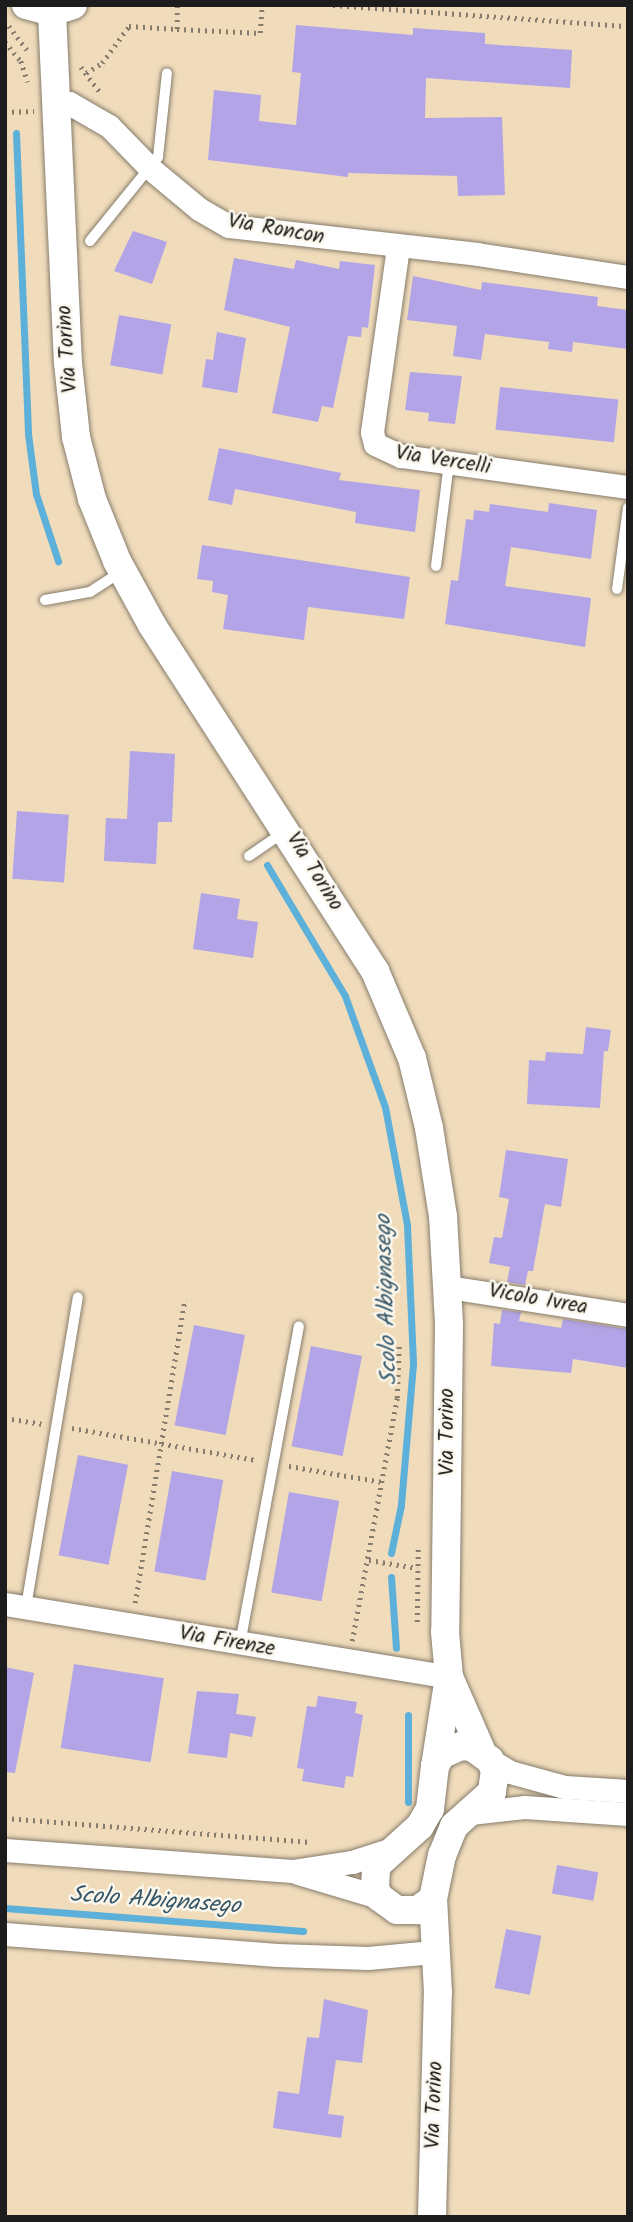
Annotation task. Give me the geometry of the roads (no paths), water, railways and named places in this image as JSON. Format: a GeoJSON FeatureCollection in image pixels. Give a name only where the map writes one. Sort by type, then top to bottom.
{"type":"FeatureCollection","features":[{"type":"Feature","properties":{"kind":"street"},"geometry":{"type":"LineString","coordinates":[[39,108],[50,7]]}},
{"type":"Feature","properties":{"kind":"street","name":"Via Roncon"},"geometry":{"type":"LineString","coordinates":[[39,108],[69,103],[109,127],[151,169],[199,209],[229,226],[628,277]]}},
{"type":"Feature","properties":{"kind":"street","name":"Via Torino"},"geometry":{"type":"LineString","coordinates":[[39,108],[76,437],[92,499],[122,570],[182,674],[288,830],[375,971],[412,1058],[429,1128],[448,1287],[446,1569],[449,1677],[430,1809],[409,1838],[390,1850]]}},
{"type":"Feature","properties":{"kind":"street","name":"Via Vercelli"},"geometry":{"type":"LineString","coordinates":[[398,247],[372,432],[375,444],[389,454],[628,487]]}},
{"type":"Feature","properties":{"kind":"street","name":"Vicolo Ivrea"},"geometry":{"type":"LineString","coordinates":[[448,1287],[628,1315]]}},
{"type":"Feature","properties":{"kind":"street","name":"Via Firenze"},"geometry":{"type":"LineString","coordinates":[[16,1606],[449,1677]]}},
{"type":"Feature","properties":{"kind":"street","name":"Via Torino"},"geometry":{"type":"LineString","coordinates":[[432,2217],[438,1993],[433,1899],[449,1837],[492,1792],[496,1780],[449,1677]]}},
{"type":"Feature","properties":{"kind":"street"},"geometry":{"type":"LineString","coordinates":[[435,1766],[450,1749],[472,1747],[510,1772],[565,1787],[628,1791]]}},
{"type":"Feature","properties":{"kind":"street"},"geometry":{"type":"LineString","coordinates":[[470,1813],[524,1807],[628,1814]]}},
{"type":"Feature","properties":{"kind":"street"},"geometry":{"type":"LineString","coordinates":[[5,1850],[292,1871],[352,1862],[390,1850]]}},
{"type":"Feature","properties":{"kind":"street"},"geometry":{"type":"LineString","coordinates":[[388,1904],[376,1866],[390,1850]]}},
{"type":"Feature","properties":{"kind":"street"},"geometry":{"type":"LineString","coordinates":[[292,1871],[388,1904],[418,1910],[433,1899]]}},
{"type":"Feature","properties":{"kind":"street","name":"Via Torino"},"geometry":{"type":"LineString","coordinates":[[388,1904],[422,1953],[438,1993]]}},
{"type":"Feature","properties":{"kind":"street"},"geometry":{"type":"LineString","coordinates":[[5,1934],[277,1955],[368,1958],[422,1953]]}},
{"type":"Feature","properties":{"kind":"lane"},"geometry":{"type":"LineString","coordinates":[[90,241],[151,169],[158,157],[167,73]]}},
{"type":"Feature","properties":{"kind":"lane"},"geometry":{"type":"LineString","coordinates":[[436,566],[450,463]]}},
{"type":"Feature","properties":{"kind":"lane"},"geometry":{"type":"LineString","coordinates":[[617,589],[628,508]]}},
{"type":"Feature","properties":{"kind":"lane"},"geometry":{"type":"LineString","coordinates":[[45,600],[90,592],[122,570]]}},
{"type":"Feature","properties":{"kind":"lane"},"geometry":{"type":"LineString","coordinates":[[249,856],[288,830]]}},
{"type":"Feature","properties":{"kind":"lane"},"geometry":{"type":"LineString","coordinates":[[16,1606],[57,1426],[78,1297]]}},
{"type":"Feature","properties":{"kind":"lane"},"geometry":{"type":"LineString","coordinates":[[240,1644],[299,1326]]}},
{"type":"Feature","properties":{"kind":"waterway","name":"Scolo Albignasego"},"geometry":{"type":"LineString","coordinates":[[16,133],[28,434],[36,494],[58,561]]}},
{"type":"Feature","properties":{"kind":"waterway","name":"Scolo Albignasego"},"geometry":{"type":"LineString","coordinates":[[267,865],[345,996],[385,1107],[407,1225],[413,1364],[401,1505],[391,1553]]}},
{"type":"Feature","properties":{"kind":"waterway","name":"Scolo Albignasego"},"geometry":{"type":"LineString","coordinates":[[391,1577],[396,1648]]}},
{"type":"Feature","properties":{"kind":"waterway","name":"Scolo Albignasego"},"geometry":{"type":"LineString","coordinates":[[408,1715],[408,1802]]}},
{"type":"Feature","properties":{"kind":"waterway","name":"Scolo Albignasego"},"geometry":{"type":"LineString","coordinates":[[5,1908],[303,1931]]}}]}
